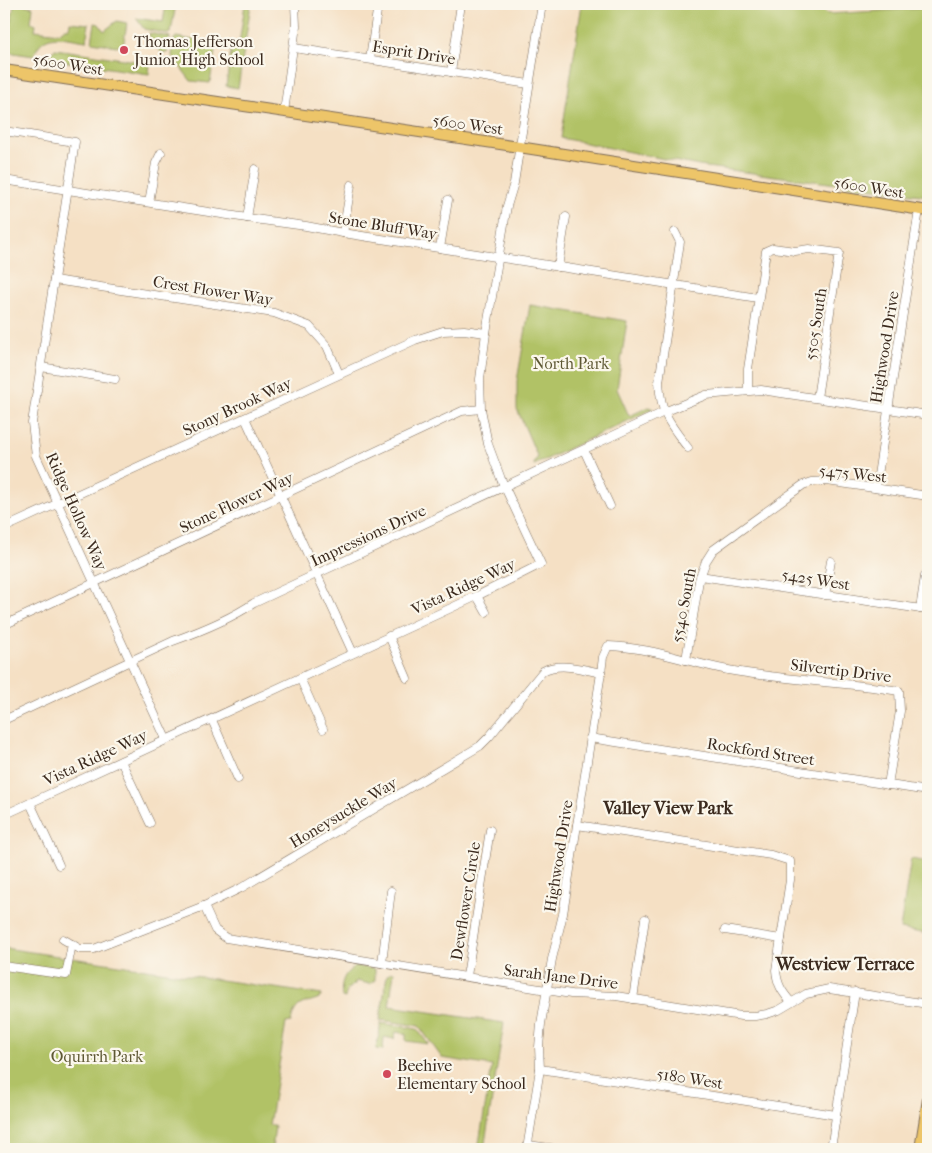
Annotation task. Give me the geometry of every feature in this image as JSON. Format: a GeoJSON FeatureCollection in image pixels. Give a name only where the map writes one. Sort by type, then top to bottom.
{"type":"FeatureCollection","features":[{"type":"Feature","properties":{"kind":"main road","name":"5600 West"},"geometry":{"type":"LineString","coordinates":[[4,70],[924,210]]}},
{"type":"Feature","properties":{"kind":"main road"},"geometry":{"type":"LineString","coordinates":[[920,1149],[928,1098]]}},
{"type":"Feature","properties":{"kind":"street"},"geometry":{"type":"LineString","coordinates":[[284,112],[294,48],[295,4]]}},
{"type":"Feature","properties":{"kind":"street"},"geometry":{"type":"LineString","coordinates":[[370,59],[378,4]]}},
{"type":"Feature","properties":{"kind":"street"},"geometry":{"type":"LineString","coordinates":[[451,72],[461,4]]}},
{"type":"Feature","properties":{"kind":"street","name":"Vista Ridge Way"},"geometry":{"type":"LineString","coordinates":[[4,815],[166,739],[212,720],[541,564],[504,486],[488,444],[481,409],[480,379],[486,332],[542,4]]}},
{"type":"Feature","properties":{"kind":"street","name":"Esprit Drive"},"geometry":{"type":"LineString","coordinates":[[294,48],[529,84]]}},
{"type":"Feature","properties":{"kind":"street","name":"Ridge Hollow Way"},"geometry":{"type":"LineString","coordinates":[[4,131],[75,142],[32,423],[33,442],[36,456],[166,739]]}},
{"type":"Feature","properties":{"kind":"street"},"geometry":{"type":"LineString","coordinates":[[149,202],[156,163],[161,153]]}},
{"type":"Feature","properties":{"kind":"street"},"geometry":{"type":"LineString","coordinates":[[247,218],[255,169]]}},
{"type":"Feature","properties":{"kind":"street","name":"Stone Bluff Way"},"geometry":{"type":"LineString","coordinates":[[4,180],[758,298]]}},
{"type":"Feature","properties":{"kind":"street"},"geometry":{"type":"LineString","coordinates":[[343,233],[351,185]]}},
{"type":"Feature","properties":{"kind":"street"},"geometry":{"type":"LineString","coordinates":[[440,248],[448,200]]}},
{"type":"Feature","properties":{"kind":"street","name":"Highwood Drive"},"geometry":{"type":"LineString","coordinates":[[876,488],[888,409],[924,210]]}},
{"type":"Feature","properties":{"kind":"street"},"geometry":{"type":"LineString","coordinates":[[558,267],[566,217]]}},
{"type":"Feature","properties":{"kind":"street"},"geometry":{"type":"LineString","coordinates":[[675,232],[680,242],[659,382],[660,398],[666,420],[688,448]]}},
{"type":"Feature","properties":{"kind":"street","name":"5505 South"},"geometry":{"type":"LineString","coordinates":[[758,298],[766,252],[773,248],[795,251],[809,248],[839,253],[817,398]]}},
{"type":"Feature","properties":{"kind":"street","name":"Crest Flower Way"},"geometry":{"type":"LineString","coordinates":[[54,280],[274,313],[309,326],[327,346],[339,374]]}},
{"type":"Feature","properties":{"kind":"street"},"geometry":{"type":"LineString","coordinates":[[748,390],[748,369],[758,298]]}},
{"type":"Feature","properties":{"kind":"street","name":"Stony Brook Way"},"geometry":{"type":"LineString","coordinates":[[4,528],[415,340],[443,331],[486,332]]}},
{"type":"Feature","properties":{"kind":"street"},"geometry":{"type":"LineString","coordinates":[[42,367],[115,379]]}},
{"type":"Feature","properties":{"kind":"street","name":"Impressions Drive"},"geometry":{"type":"LineString","coordinates":[[4,720],[173,641],[237,615],[254,603],[664,412],[706,395],[760,390],[928,415]]}},
{"type":"Feature","properties":{"kind":"street","name":"Stone Flower Way"},"geometry":{"type":"LineString","coordinates":[[4,625],[462,411],[481,409]]}},
{"type":"Feature","properties":{"kind":"street"},"geometry":{"type":"LineString","coordinates":[[245,418],[353,653]]}},
{"type":"Feature","properties":{"kind":"street"},"geometry":{"type":"LineString","coordinates":[[584,450],[610,506]]}},
{"type":"Feature","properties":{"kind":"street","name":"5475 West"},"geometry":{"type":"LineString","coordinates":[[731,537],[803,485],[812,482],[827,481],[928,496]]}},
{"type":"Feature","properties":{"kind":"street","name":"5540 South"},"geometry":{"type":"LineString","coordinates":[[686,660],[700,576],[713,550],[731,537]]}},
{"type":"Feature","properties":{"kind":"street"},"geometry":{"type":"LineString","coordinates":[[825,594],[830,561]]}},
{"type":"Feature","properties":{"kind":"street","name":"5425 West"},"geometry":{"type":"LineString","coordinates":[[700,576],[924,609]]}},
{"type":"Feature","properties":{"kind":"street"},"geometry":{"type":"LineString","coordinates":[[924,609],[925,576]]}},
{"type":"Feature","properties":{"kind":"street"},"geometry":{"type":"LineString","coordinates":[[477,596],[486,612]]}},
{"type":"Feature","properties":{"kind":"street"},"geometry":{"type":"LineString","coordinates":[[389,636],[407,678]]}},
{"type":"Feature","properties":{"kind":"street","name":"Highwood Drive"},"geometry":{"type":"LineString","coordinates":[[527,1147],[540,1069],[541,1024],[552,959],[563,914],[590,738],[601,673],[608,646],[627,646],[686,660]]}},
{"type":"Feature","properties":{"kind":"street","name":"Silvertip Drive"},"geometry":{"type":"LineString","coordinates":[[686,660],[740,672],[880,688],[899,692],[900,711],[888,785]]}},
{"type":"Feature","properties":{"kind":"street","name":"Honeysuckle Way"},"geometry":{"type":"LineString","coordinates":[[64,938],[80,949],[94,949],[204,906],[268,873],[480,746],[543,670],[557,666],[601,673]]}},
{"type":"Feature","properties":{"kind":"street"},"geometry":{"type":"LineString","coordinates":[[300,678],[323,729]]}},
{"type":"Feature","properties":{"kind":"street"},"geometry":{"type":"LineString","coordinates":[[212,720],[238,779]]}},
{"type":"Feature","properties":{"kind":"street","name":"Rockford Street"},"geometry":{"type":"LineString","coordinates":[[590,738],[928,791]]}},
{"type":"Feature","properties":{"kind":"street"},"geometry":{"type":"LineString","coordinates":[[121,760],[150,823]]}},
{"type":"Feature","properties":{"kind":"street"},"geometry":{"type":"LineString","coordinates":[[30,803],[59,865]]}},
{"type":"Feature","properties":{"kind":"street"},"geometry":{"type":"LineString","coordinates":[[577,825],[771,854],[790,861],[790,880],[776,970],[777,982],[791,1002]]}},
{"type":"Feature","properties":{"kind":"street","name":"Dewflower Circle"},"geometry":{"type":"LineString","coordinates":[[467,976],[490,830]]}},
{"type":"Feature","properties":{"kind":"street"},"geometry":{"type":"LineString","coordinates":[[382,963],[391,892]]}},
{"type":"Feature","properties":{"kind":"street","name":"Sarah Jane Drive"},"geometry":{"type":"LineString","coordinates":[[204,906],[215,930],[226,938],[547,990],[633,999],[741,1016],[767,1014],[779,1010],[806,994],[829,989],[928,1004]]}},
{"type":"Feature","properties":{"kind":"street"},"geometry":{"type":"LineString","coordinates":[[633,999],[645,919]]}},
{"type":"Feature","properties":{"kind":"street"},"geometry":{"type":"LineString","coordinates":[[725,930],[781,939]]}},
{"type":"Feature","properties":{"kind":"street"},"geometry":{"type":"LineString","coordinates":[[4,966],[66,975],[72,944]]}},
{"type":"Feature","properties":{"kind":"street"},"geometry":{"type":"LineString","coordinates":[[831,1149],[855,992]]}},
{"type":"Feature","properties":{"kind":"street","name":"5180 West"},"geometry":{"type":"LineString","coordinates":[[540,1069],[836,1115]]}},
{"type":"Feature","properties":{"kind":"street"},"geometry":{"type":"LineString","coordinates":[[527,1147],[557,1149]]}},
{"type":"Feature","properties":{"kind":"green space"},"geometry":{"type":"Polygon","coordinates":[[[14,4],[25,4],[33,7],[31,22],[36,24],[35,30],[59,33],[65,28],[69,28],[70,22],[89,24],[86,41],[55,37],[43,42],[38,47],[34,56],[7,52],[14,4]]]}},
{"type":"Feature","properties":{"kind":"green space"},"geometry":{"type":"Polygon","coordinates":[[[166,4],[176,4],[171,32],[168,34],[144,29],[136,18],[163,22],[166,4]]]}},
{"type":"Feature","properties":{"kind":"green space"},"geometry":{"type":"Polygon","coordinates":[[[245,4],[251,4],[238,88],[226,86],[232,43],[239,44],[245,4]]]}},
{"type":"Feature","properties":{"kind":"green space"},"geometry":{"type":"Polygon","coordinates":[[[582,4],[813,4],[828,14],[928,8],[928,196],[699,166],[561,138],[582,4]]]}},
{"type":"Feature","properties":{"kind":"green space"},"geometry":{"type":"Polygon","coordinates":[[[117,21],[127,23],[123,47],[92,42],[95,23],[99,24],[104,31],[117,21]]]}},
{"type":"Feature","properties":{"kind":"green space"},"geometry":{"type":"Polygon","coordinates":[[[149,33],[170,37],[167,53],[161,52],[149,36],[149,33]]]}},
{"type":"Feature","properties":{"kind":"green space"},"geometry":{"type":"Polygon","coordinates":[[[176,37],[216,44],[210,83],[191,81],[172,56],[174,39],[176,37]]]}},
{"type":"Feature","properties":{"kind":"green space"},"geometry":{"type":"Polygon","coordinates":[[[55,49],[150,63],[149,74],[48,59],[55,49]]]}},
{"type":"Feature","properties":{"kind":"green space","name":"North Park"},"geometry":{"type":"Polygon","coordinates":[[[530,305],[627,321],[617,389],[629,416],[649,407],[653,409],[534,465],[535,460],[538,458],[517,409],[517,381],[530,305]]]}},
{"type":"Feature","properties":{"kind":"green space"},"geometry":{"type":"Polygon","coordinates":[[[911,859],[928,862],[928,934],[900,929],[911,859]]]}},
{"type":"Feature","properties":{"kind":"green space","name":"Oquirrh Park"},"geometry":{"type":"Polygon","coordinates":[[[4,948],[322,995],[320,998],[298,1007],[291,1022],[286,1023],[269,1125],[275,1126],[272,1149],[4,1149],[4,948]]]}},
{"type":"Feature","properties":{"kind":"green space"},"geometry":{"type":"Polygon","coordinates":[[[356,966],[375,969],[375,981],[370,984],[356,981],[355,984],[347,989],[345,998],[342,997],[343,979],[356,966]]]}},
{"type":"Feature","properties":{"kind":"green space"},"geometry":{"type":"Polygon","coordinates":[[[394,972],[389,1006],[504,1023],[484,1149],[478,1149],[492,1066],[442,1058],[419,1026],[380,1020],[387,975],[394,972]]]}},
{"type":"Feature","properties":{"kind":"green space"},"geometry":{"type":"Polygon","coordinates":[[[381,1023],[417,1029],[428,1044],[406,1041],[406,1034],[396,1032],[394,1039],[384,1037],[383,1050],[376,1049],[381,1023]]]}},
{"type":"Feature","properties":{"kind":"place","name":"Thomas Jefferson Junior High School"},"geometry":{"type":"Point","coordinates":[124,50]}},
{"type":"Feature","properties":{"kind":"place","name":"Beehive Elementary School"},"geometry":{"type":"Point","coordinates":[387,1074]}},
{"type":"Feature","properties":{"kind":"district","name":"Valley View Park"},"geometry":{"type":"Point","coordinates":[668,808]}},
{"type":"Feature","properties":{"kind":"district","name":"Westview Terrace"},"geometry":{"type":"Point","coordinates":[845,964]}}]}
